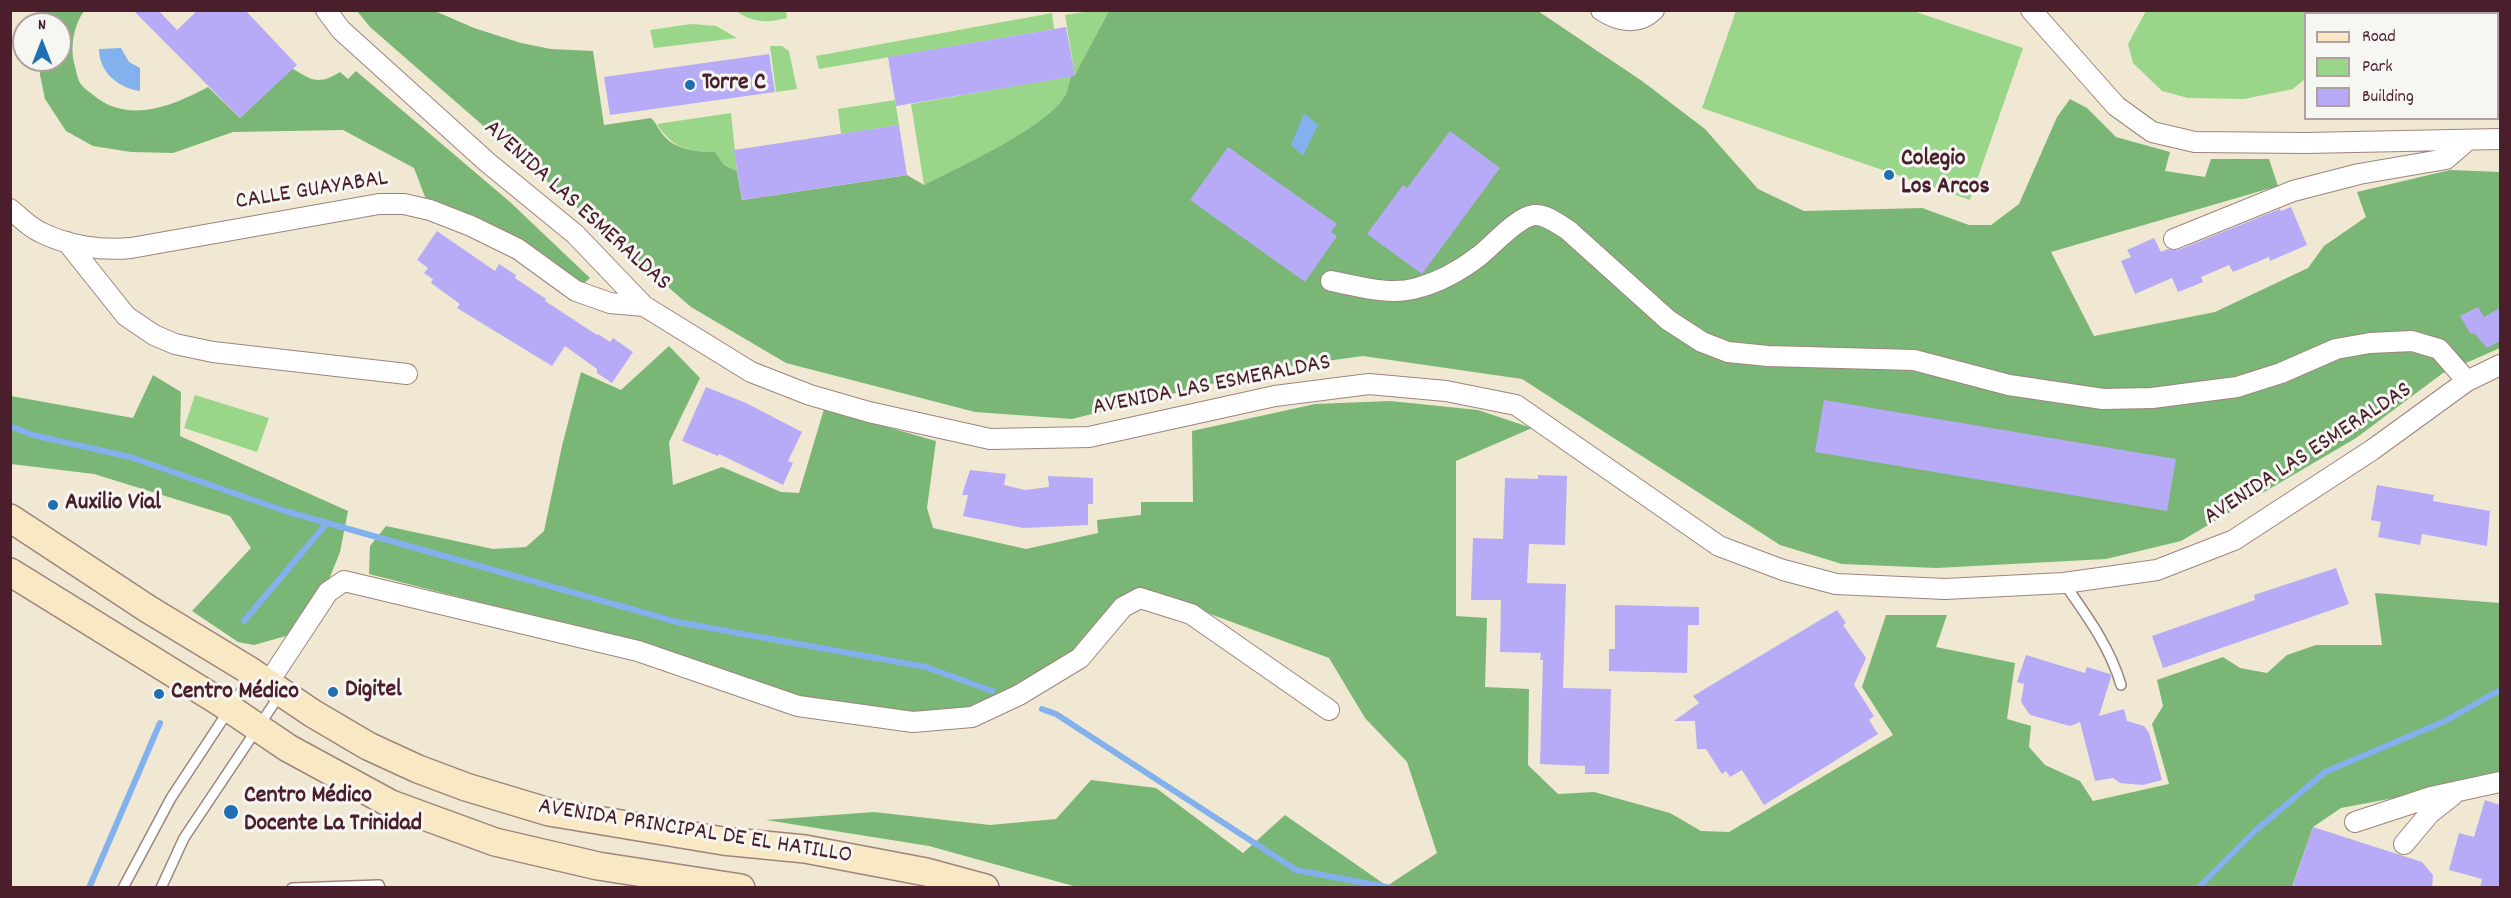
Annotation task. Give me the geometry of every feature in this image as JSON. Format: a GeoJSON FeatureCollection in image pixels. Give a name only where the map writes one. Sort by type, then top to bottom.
{"type":"FeatureCollection","features":[{"type":"Feature","properties":{"kind":"main road","name":"AVENIDA PRINCIPAL DE EL HATILLO"},"geometry":{"type":"LineString","coordinates":[[10,518],[148,609],[368,746],[418,769],[466,787],[549,812],[713,839],[805,849],[926,872],[985,888]]}},
{"type":"Feature","properties":{"kind":"main road","name":"AVENIDA PRINCIPAL DE EL HATILLO"},"geometry":{"type":"LineString","coordinates":[[10,572],[259,727],[288,748],[391,804],[495,842],[598,866],[741,888]]}},
{"type":"Feature","properties":{"kind":"street","name":"AVENIDA LAS ESMERALDAS"},"geometry":{"type":"LineString","coordinates":[[326,10],[341,30],[470,147],[575,234],[644,306],[751,372],[810,396],[869,412],[990,439],[1089,437],[1275,396],[1369,384],[1446,391],[1516,405],[1719,546],[1782,570],[1836,584],[1883,588],[1944,589],[2064,584],[2157,570],[2234,540],[2372,450],[2466,381],[2500,365]]}},
{"type":"Feature","properties":{"kind":"street"},"geometry":{"type":"LineString","coordinates":[[1602,10],[1615,19],[1633,21],[1648,16],[1654,10]]}},
{"type":"Feature","properties":{"kind":"street"},"geometry":{"type":"LineString","coordinates":[[2031,10],[2115,105],[2151,132],[2195,142],[2500,139]]}},
{"type":"Feature","properties":{"kind":"street"},"geometry":{"type":"LineString","coordinates":[[2174,239],[2304,188],[2359,174],[2446,159],[2468,140]]}},
{"type":"Feature","properties":{"kind":"street","name":"CALLE GUAYABAL"},"geometry":{"type":"LineString","coordinates":[[10,209],[38,232],[67,242],[107,250],[131,248],[378,204],[404,204],[471,226],[518,249],[576,291],[610,303],[644,306]]}},
{"type":"Feature","properties":{"kind":"street"},"geometry":{"type":"LineString","coordinates":[[1331,280],[1384,291],[1416,289],[1450,275],[1478,256],[1521,221],[1534,215],[1549,219],[1568,230],[1668,320],[1702,342],[1728,352],[1768,356],[1914,360],[2009,385],[2103,399],[2152,398],[2237,387],[2281,373],[2336,349],[2370,343],[2412,341],[2439,349],[2466,381]]}},
{"type":"Feature","properties":{"kind":"street"},"geometry":{"type":"LineString","coordinates":[[67,242],[126,316],[153,335],[175,345],[213,352],[407,374]]}},
{"type":"Feature","properties":{"kind":"street"},"geometry":{"type":"LineString","coordinates":[[269,684],[344,581],[638,651],[798,706],[913,722],[972,717],[1019,695],[1080,657],[1123,607],[1140,598],[1191,614],[1329,710]]}},
{"type":"Feature","properties":{"kind":"street"},"geometry":{"type":"LineString","coordinates":[[2355,822],[2431,796],[2500,782]]}},
{"type":"Feature","properties":{"kind":"street"},"geometry":{"type":"LineString","coordinates":[[2404,844],[2430,813],[2457,791]]}},
{"type":"Feature","properties":{"kind":"lane"},"geometry":{"type":"LineString","coordinates":[[2064,584],[2103,640],[2114,660],[2121,686]]}},
{"type":"Feature","properties":{"kind":"lane"},"geometry":{"type":"LineString","coordinates":[[123,888],[171,798],[230,709],[269,684]]}},
{"type":"Feature","properties":{"kind":"lane"},"geometry":{"type":"LineString","coordinates":[[161,888],[184,838],[259,727],[269,684]]}},
{"type":"Feature","properties":{"kind":"lane"},"geometry":{"type":"LineString","coordinates":[[292,888],[380,885],[380,888]]}},
{"type":"Feature","properties":{"kind":"green space"},"geometry":{"type":"Polygon","coordinates":[[[2146,10],[2342,11],[2304,12],[2304,80],[2293,89],[2244,99],[2188,98],[2162,91],[2133,63],[2128,44],[2146,10]]]}},
{"type":"Feature","properties":{"kind":"green space"},"geometry":{"type":"Polygon","coordinates":[[[84,11],[75,29],[73,43],[74,63],[79,81],[87,90],[106,103],[120,109],[150,109],[165,106],[208,87],[240,118],[292,68],[316,80],[326,79],[340,72],[348,79],[356,71],[510,202],[590,278],[576,291],[430,210],[414,168],[343,130],[233,132],[173,153],[131,152],[93,146],[66,131],[45,99],[40,75],[40,72],[72,72],[72,12],[39,12],[84,11]]]}},
{"type":"Feature","properties":{"kind":"green space"},"geometry":{"type":"Polygon","coordinates":[[[357,11],[435,11],[474,28],[521,43],[551,49],[593,51],[604,125],[651,118],[665,137],[676,145],[695,151],[715,152],[724,165],[737,171],[742,200],[907,175],[924,185],[979,157],[1023,133],[1056,107],[1066,94],[1071,76],[1075,75],[1109,11],[1538,11],[1642,81],[1705,129],[1758,189],[1804,211],[1922,208],[1969,225],[1991,225],[2019,204],[2057,117],[2070,99],[2087,108],[2116,137],[2170,152],[2165,171],[2205,177],[2211,159],[2269,159],[2278,186],[2051,252],[2094,336],[2215,312],[2308,268],[2324,246],[2366,217],[2357,192],[2450,170],[2500,172],[2500,348],[2443,373],[2356,438],[2181,541],[2106,559],[1936,568],[1842,564],[1780,545],[1522,379],[1363,356],[1275,368],[1072,419],[975,412],[786,363],[691,307],[370,27],[357,11]]]}},
{"type":"Feature","properties":{"kind":"green space"},"geometry":{"type":"Polygon","coordinates":[[[736,11],[786,11],[787,18],[761,21],[736,11]]]}},
{"type":"Feature","properties":{"kind":"green space"},"geometry":{"type":"Polygon","coordinates":[[[1109,11],[1075,76],[1065,15],[1109,11]]]}},
{"type":"Feature","properties":{"kind":"green space"},"geometry":{"type":"Polygon","coordinates":[[[1736,11],[1913,11],[2023,48],[1970,200],[1702,108],[1736,11]]]}},
{"type":"Feature","properties":{"kind":"green space"},"geometry":{"type":"Polygon","coordinates":[[[1052,13],[1054,29],[819,69],[816,56],[1052,13]]]}},
{"type":"Feature","properties":{"kind":"green space"},"geometry":{"type":"Polygon","coordinates":[[[691,24],[716,26],[737,38],[654,48],[650,30],[691,24]]]}},
{"type":"Feature","properties":{"kind":"green space"},"geometry":{"type":"Polygon","coordinates":[[[770,46],[782,46],[789,51],[797,89],[776,92],[770,46]]]}},
{"type":"Feature","properties":{"kind":"green space"},"geometry":{"type":"Polygon","coordinates":[[[1071,76],[1066,94],[1056,107],[1041,120],[1023,133],[924,185],[911,104],[1071,76]]]}},
{"type":"Feature","properties":{"kind":"green space"},"geometry":{"type":"Polygon","coordinates":[[[895,100],[899,125],[841,134],[838,109],[895,100]]]}},
{"type":"Feature","properties":{"kind":"green space"},"geometry":{"type":"Polygon","coordinates":[[[731,113],[737,171],[724,165],[715,152],[697,151],[674,143],[657,124],[731,113]]]}},
{"type":"Feature","properties":{"kind":"green space"},"geometry":{"type":"Polygon","coordinates":[[[669,346],[700,378],[669,442],[673,485],[722,467],[781,492],[799,493],[824,409],[936,441],[927,508],[933,528],[1026,549],[1098,533],[1097,520],[1141,515],[1141,502],[1193,502],[1192,431],[1315,404],[1390,401],[1478,410],[1532,428],[1456,461],[1456,616],[1487,618],[1485,687],[1529,689],[1528,765],[1558,794],[1594,792],[1670,813],[1701,831],[1729,832],[1893,735],[1862,687],[1886,615],[1947,615],[1936,647],[2015,663],[2007,719],[2031,726],[2029,747],[2045,765],[2080,781],[2093,801],[2169,784],[2152,724],[2163,706],[2157,680],[2223,657],[2240,668],[2267,673],[2287,655],[2316,645],[2382,645],[2375,593],[2500,603],[2500,778],[2341,808],[2313,827],[2292,887],[1077,887],[929,846],[766,820],[874,812],[990,825],[1056,819],[1091,780],[1156,788],[1243,853],[1285,815],[1387,886],[1437,853],[1407,762],[1365,718],[1329,658],[1140,588],[1116,599],[1074,651],[1013,689],[966,709],[906,716],[810,700],[635,642],[369,574],[370,546],[386,526],[493,549],[526,547],[544,531],[581,372],[621,390],[669,346]]]}},
{"type":"Feature","properties":{"kind":"green space"},"geometry":{"type":"Polygon","coordinates":[[[153,375],[181,392],[180,436],[348,511],[340,552],[326,587],[299,624],[286,636],[254,645],[238,642],[192,611],[251,548],[230,516],[94,474],[11,464],[11,396],[133,418],[153,375]]]}},
{"type":"Feature","properties":{"kind":"green space"},"geometry":{"type":"Polygon","coordinates":[[[195,395],[269,418],[257,452],[184,428],[195,395]]]}},
{"type":"Feature","properties":{"kind":"water"},"geometry":{"type":"Polygon","coordinates":[[[121,48],[129,62],[140,68],[140,91],[124,86],[111,78],[102,65],[99,49],[121,48]]]}},
{"type":"Feature","properties":{"kind":"water"},"geometry":{"type":"Polygon","coordinates":[[[1304,113],[1318,125],[1303,156],[1291,145],[1304,113]]]}},
{"type":"Feature","properties":{"kind":"building"},"geometry":{"type":"Polygon","coordinates":[[[133,10],[158,10],[177,30],[198,10],[245,10],[297,65],[240,118],[133,10]]]}},
{"type":"Feature","properties":{"kind":"building"},"geometry":{"type":"Polygon","coordinates":[[[1066,27],[1075,76],[896,106],[888,57],[1066,27]]]}},
{"type":"Feature","properties":{"kind":"building","name":"Torre C"},"geometry":{"type":"Polygon","coordinates":[[[769,54],[775,92],[610,115],[604,77],[769,54]]]}},
{"type":"Feature","properties":{"kind":"building"},"geometry":{"type":"Polygon","coordinates":[[[899,125],[907,175],[742,200],[734,150],[899,125]]]}},
{"type":"Feature","properties":{"kind":"building"},"geometry":{"type":"Polygon","coordinates":[[[1450,131],[1500,168],[1422,274],[1367,234],[1403,185],[1407,188],[1450,131]]]}},
{"type":"Feature","properties":{"kind":"building"},"geometry":{"type":"Polygon","coordinates":[[[1228,147],[1337,224],[1331,232],[1337,236],[1305,282],[1190,200],[1228,147]]]}},
{"type":"Feature","properties":{"kind":"building"},"geometry":{"type":"Polygon","coordinates":[[[2291,207],[2307,245],[2270,261],[2269,257],[2233,272],[2229,265],[2201,277],[2203,282],[2178,292],[2172,278],[2135,294],[2121,261],[2131,257],[2127,250],[2154,238],[2161,252],[2168,249],[2178,250],[2280,209],[2281,211],[2291,207]]]}},
{"type":"Feature","properties":{"kind":"building"},"geometry":{"type":"Polygon","coordinates":[[[437,231],[495,271],[499,264],[546,299],[545,301],[597,335],[610,342],[613,338],[633,352],[612,383],[565,346],[552,366],[457,308],[460,304],[431,283],[433,279],[424,273],[428,268],[417,260],[437,231]]]}},
{"type":"Feature","properties":{"kind":"building"},"geometry":{"type":"Polygon","coordinates":[[[2478,307],[2484,317],[2500,308],[2500,341],[2487,348],[2475,334],[2470,333],[2460,316],[2478,307]]]}},
{"type":"Feature","properties":{"kind":"building"},"geometry":{"type":"Polygon","coordinates":[[[706,387],[746,403],[802,432],[788,461],[793,463],[783,485],[719,454],[718,456],[682,441],[706,387]]]}},
{"type":"Feature","properties":{"kind":"building"},"geometry":{"type":"Polygon","coordinates":[[[1824,400],[2176,459],[2167,511],[1815,452],[1824,400]]]}},
{"type":"Feature","properties":{"kind":"building"},"geometry":{"type":"Polygon","coordinates":[[[970,470],[1006,474],[1004,485],[1025,490],[1049,487],[1048,476],[1093,478],[1093,504],[1088,504],[1088,525],[1023,528],[963,516],[968,495],[962,495],[970,470]]]}},
{"type":"Feature","properties":{"kind":"building"},"geometry":{"type":"Polygon","coordinates":[[[1538,475],[1567,476],[1565,545],[1529,544],[1527,583],[1566,584],[1563,688],[1611,689],[1609,774],[1585,774],[1585,766],[1540,764],[1543,660],[1540,660],[1541,653],[1500,652],[1501,600],[1471,600],[1473,538],[1503,539],[1505,478],[1538,479],[1538,475]]]}},
{"type":"Feature","properties":{"kind":"building"},"geometry":{"type":"Polygon","coordinates":[[[2377,485],[2434,495],[2433,501],[2490,511],[2487,546],[2422,534],[2420,545],[2378,537],[2381,522],[2371,520],[2377,485]]]}},
{"type":"Feature","properties":{"kind":"building"},"geometry":{"type":"Polygon","coordinates":[[[2336,568],[2349,604],[2163,668],[2152,636],[2255,600],[2254,595],[2336,568]]]}},
{"type":"Feature","properties":{"kind":"building"},"geometry":{"type":"Polygon","coordinates":[[[1615,605],[1699,607],[1699,625],[1688,625],[1687,673],[1609,671],[1609,649],[1615,649],[1615,605]]]}},
{"type":"Feature","properties":{"kind":"building"},"geometry":{"type":"Polygon","coordinates":[[[1837,610],[1846,623],[1843,625],[1866,658],[1854,685],[1874,716],[1869,720],[1878,734],[1764,805],[1742,770],[1730,777],[1726,771],[1722,774],[1706,749],[1697,749],[1695,721],[1674,721],[1699,703],[1693,696],[1837,610]]]}},
{"type":"Feature","properties":{"kind":"building"},"geometry":{"type":"Polygon","coordinates":[[[2026,655],[2085,673],[2087,667],[2110,674],[2099,716],[2124,709],[2127,721],[2144,726],[2149,733],[2162,780],[2143,785],[2120,783],[2113,778],[2095,781],[2080,722],[2070,726],[2030,715],[2021,702],[2024,684],[2017,682],[2026,655]]]}},
{"type":"Feature","properties":{"kind":"building"},"geometry":{"type":"Polygon","coordinates":[[[2485,800],[2500,805],[2500,888],[2480,888],[2482,879],[2449,870],[2459,833],[2474,837],[2485,800]]]}},
{"type":"Feature","properties":{"kind":"building"},"geometry":{"type":"Polygon","coordinates":[[[2313,827],[2422,862],[2433,875],[2432,888],[2292,888],[2313,827]]]}},
{"type":"Feature","properties":{"kind":"waterway"},"geometry":{"type":"LineString","coordinates":[[10,426],[33,435],[130,457],[285,511],[677,622],[926,667],[992,691]]}},
{"type":"Feature","properties":{"kind":"waterway"},"geometry":{"type":"LineString","coordinates":[[244,621],[327,523]]}},
{"type":"Feature","properties":{"kind":"waterway"},"geometry":{"type":"LineString","coordinates":[[2198,888],[2255,831],[2325,772],[2445,721],[2500,690]]}},
{"type":"Feature","properties":{"kind":"waterway"},"geometry":{"type":"LineString","coordinates":[[1042,709],[1056,714],[1296,870],[1392,888]]}},
{"type":"Feature","properties":{"kind":"waterway"},"geometry":{"type":"LineString","coordinates":[[89,888],[160,723]]}},
{"type":"Feature","properties":{"kind":"place","name":"Torre C"},"geometry":{"type":"Point","coordinates":[690,85]}},
{"type":"Feature","properties":{"kind":"place","name":"Colegio Los Arcos"},"geometry":{"type":"Point","coordinates":[1889,175]}},
{"type":"Feature","properties":{"kind":"place","name":"Auxilio Vial"},"geometry":{"type":"Point","coordinates":[53,505]}},
{"type":"Feature","properties":{"kind":"place","name":"Digitel"},"geometry":{"type":"Point","coordinates":[333,692]}},
{"type":"Feature","properties":{"kind":"place","name":"Centro Médico"},"geometry":{"type":"Point","coordinates":[159,694]}},
{"type":"Feature","properties":{"kind":"place","name":"Centro Médico Docente La Trinidad"},"geometry":{"type":"Point","coordinates":[231,812]}}]}
